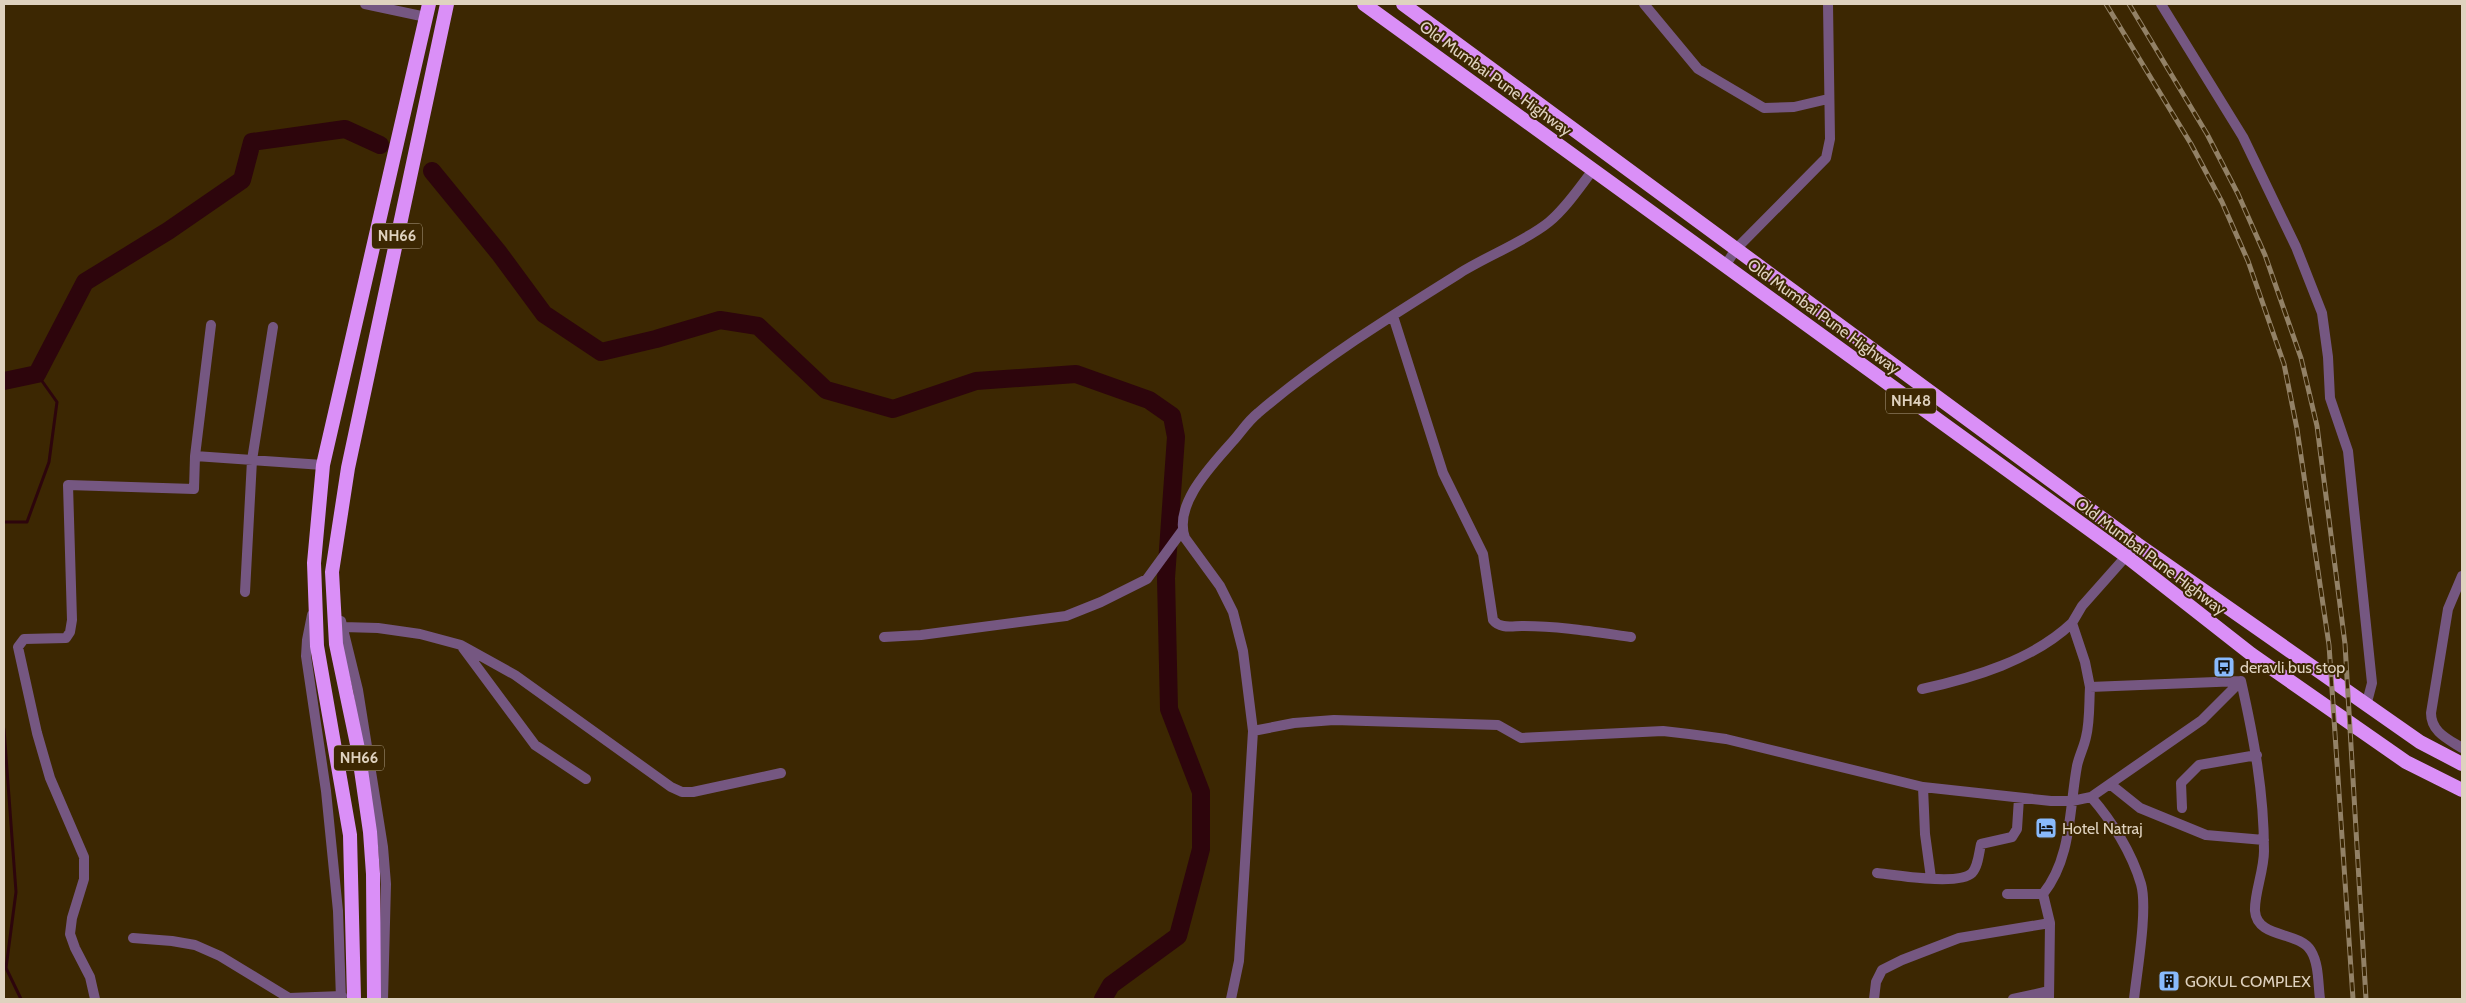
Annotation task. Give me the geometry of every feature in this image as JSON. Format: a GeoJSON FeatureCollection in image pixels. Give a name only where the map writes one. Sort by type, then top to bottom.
{"type":"FeatureCollection","features":[{"type":"Feature","properties":{"kind":"highway","name":"NH66"},"geometry":{"type":"LineString","coordinates":[[374,999],[373,874],[370,832],[358,749],[336,644],[332,572],[348,468],[447,4]]}},
{"type":"Feature","properties":{"kind":"highway","name":"Old Mumbai Pune Highway"},"geometry":{"type":"LineString","coordinates":[[1364,4],[2126,556],[2243,648],[2406,762],[2462,790]]}},
{"type":"Feature","properties":{"kind":"highway","name":"Old Mumbai Pune Highway"},"geometry":{"type":"LineString","coordinates":[[1403,4],[2137,544],[2366,706],[2420,742],[2462,764]]}},
{"type":"Feature","properties":{"kind":"highway","name":"NH66"},"geometry":{"type":"LineString","coordinates":[[346,998],[350,835],[317,646],[314,563],[322,465],[427,10]]}},
{"type":"Feature","properties":{"kind":"highway"},"geometry":{"type":"LineString","coordinates":[[2243,648],[2258,630]]}},
{"type":"Feature","properties":{"kind":"street"},"geometry":{"type":"LineString","coordinates":[[365,4],[427,10]]}},
{"type":"Feature","properties":{"kind":"street"},"geometry":{"type":"LineString","coordinates":[[1644,4],[1698,69],[1764,108],[1794,107],[1828,99]]}},
{"type":"Feature","properties":{"kind":"street"},"geometry":{"type":"LineString","coordinates":[[1725,266],[1736,249],[1826,158],[1830,139],[1828,4]]}},
{"type":"Feature","properties":{"kind":"street"},"geometry":{"type":"LineString","coordinates":[[2161,4],[2243,137],[2296,246],[2322,313],[2328,357],[2330,398],[2348,451],[2372,683],[2366,706]]}},
{"type":"Feature","properties":{"kind":"street"},"geometry":{"type":"LineString","coordinates":[[884,637],[921,635],[1066,616],[1101,602],[1147,579],[1180,535],[1189,500],[1199,479],[1256,414],[1318,366],[1393,316],[1461,272],[1548,222],[1564,207],[1593,170]]}},
{"type":"Feature","properties":{"kind":"street"},"geometry":{"type":"LineString","coordinates":[[1393,316],[1442,473],[1482,554],[1493,620],[1497,624],[1504,626],[1544,626],[1631,637]]}},
{"type":"Feature","properties":{"kind":"street"},"geometry":{"type":"LineString","coordinates":[[95,999],[90,977],[74,948],[70,934],[72,918],[84,880],[84,857],[50,778],[37,733],[18,647],[24,639],[66,638],[70,632],[72,620],[68,484],[194,489],[195,456],[211,325]]}},
{"type":"Feature","properties":{"kind":"street"},"geometry":{"type":"LineString","coordinates":[[245,592],[252,460],[273,327]]}},
{"type":"Feature","properties":{"kind":"street"},"geometry":{"type":"LineString","coordinates":[[195,456],[322,465]]}},
{"type":"Feature","properties":{"kind":"street"},"geometry":{"type":"LineString","coordinates":[[1180,535],[1185,538],[1220,586],[1233,612],[1243,651],[1253,731],[1239,961],[1231,999]]}},
{"type":"Feature","properties":{"kind":"street"},"geometry":{"type":"LineString","coordinates":[[1922,689],[1956,682],[2003,666],[2061,634],[2072,623],[2082,606],[2137,544]]}},
{"type":"Feature","properties":{"kind":"street"},"geometry":{"type":"LineString","coordinates":[[2462,576],[2448,609],[2431,712],[2434,727],[2462,748]]}},
{"type":"Feature","properties":{"kind":"street"},"geometry":{"type":"LineString","coordinates":[[333,597],[343,628],[358,690],[384,847],[386,884],[384,999]]}},
{"type":"Feature","properties":{"kind":"street"},"geometry":{"type":"LineString","coordinates":[[133,938],[172,940],[195,945],[220,956],[289,999],[346,998],[326,791],[306,656],[307,640],[315,601]]}},
{"type":"Feature","properties":{"kind":"street"},"geometry":{"type":"LineString","coordinates":[[2043,894],[2050,885],[2063,858],[2077,764],[2086,736],[2090,687],[2085,662],[2072,623]]}},
{"type":"Feature","properties":{"kind":"street"},"geometry":{"type":"LineString","coordinates":[[343,628],[378,628],[420,634],[461,645],[515,675],[671,787],[682,792],[693,792],[782,773]]}},
{"type":"Feature","properties":{"kind":"street"},"geometry":{"type":"LineString","coordinates":[[461,645],[535,745],[586,779]]}},
{"type":"Feature","properties":{"kind":"street"},"geometry":{"type":"LineString","coordinates":[[1253,731],[1294,723],[1334,720],[1498,725],[1521,738],[1663,731],[1726,739],[1923,787],[2019,798],[2072,801],[2091,797],[2202,720],[2241,682]]}},
{"type":"Feature","properties":{"kind":"street"},"geometry":{"type":"LineString","coordinates":[[2090,687],[2241,682]]}},
{"type":"Feature","properties":{"kind":"street"},"geometry":{"type":"LineString","coordinates":[[2241,682],[2258,755],[2264,840],[2264,864],[2255,911],[2258,920],[2265,927],[2306,943],[2312,952],[2316,964],[2320,999]]}},
{"type":"Feature","properties":{"kind":"street"},"geometry":{"type":"LineString","coordinates":[[2182,808],[2181,783],[2200,765],[2258,755]]}},
{"type":"Feature","properties":{"kind":"street"},"geometry":{"type":"LineString","coordinates":[[2110,784],[2140,808],[2206,835],[2264,840]]}},
{"type":"Feature","properties":{"kind":"street"},"geometry":{"type":"LineString","coordinates":[[1923,787],[1925,834],[1931,878]]}},
{"type":"Feature","properties":{"kind":"street"},"geometry":{"type":"LineString","coordinates":[[2091,797],[2108,816],[2141,884],[2144,905],[2134,999]]}},
{"type":"Feature","properties":{"kind":"street"},"geometry":{"type":"LineString","coordinates":[[1877,872],[1931,878],[1963,879],[1972,873],[1976,866],[1981,844],[2012,837],[2017,829],[2019,798]]}},
{"type":"Feature","properties":{"kind":"street"},"geometry":{"type":"LineString","coordinates":[[2007,894],[2043,894]]}},
{"type":"Feature","properties":{"kind":"street"},"geometry":{"type":"LineString","coordinates":[[2013,999],[2049,995],[2050,923],[2043,894]]}},
{"type":"Feature","properties":{"kind":"street"},"geometry":{"type":"LineString","coordinates":[[1874,999],[1876,982],[1882,970],[1902,960],[1959,938],[2050,923]]}},
{"type":"Feature","properties":{"kind":"waterway"},"geometry":{"type":"LineString","coordinates":[[4,381],[37,374],[85,282],[168,231],[242,180],[252,142],[345,129],[380,145]]}},
{"type":"Feature","properties":{"kind":"waterway"},"geometry":{"type":"LineString","coordinates":[[432,171],[499,253],[544,314],[601,352],[656,339],[720,320],[758,326],[826,390],[893,409],[976,381],[1076,374],[1149,400],[1172,416],[1176,437],[1166,578],[1169,709],[1201,792],[1201,849],[1178,936],[1111,985],[1103,999]]}},
{"type":"Feature","properties":{"kind":"waterway"},"geometry":{"type":"LineString","coordinates":[[4,522],[27,522],[49,462],[57,402],[37,374]]}},
{"type":"Feature","properties":{"kind":"waterway"},"geometry":{"type":"LineString","coordinates":[[4,729],[16,892],[6,968],[21,999]]}},
{"type":"Feature","properties":{"kind":"railway"},"geometry":{"type":"LineString","coordinates":[[2106,4],[2191,144],[2222,202],[2248,261],[2284,364],[2297,429],[2329,645],[2353,999]]}},
{"type":"Feature","properties":{"kind":"railway"},"geometry":{"type":"LineString","coordinates":[[2129,4],[2207,134],[2238,194],[2265,255],[2301,358],[2317,426],[2345,644],[2366,999]]}},
{"type":"Feature","properties":{"kind":"place","name":"deravli bus stop"},"geometry":{"type":"Point","coordinates":[2224,667]}},
{"type":"Feature","properties":{"kind":"place","name":"Hotel Natraj"},"geometry":{"type":"Point","coordinates":[2046,828]}},
{"type":"Feature","properties":{"kind":"place","name":"GOKUL COMPLEX"},"geometry":{"type":"Point","coordinates":[2169,981]}}]}
